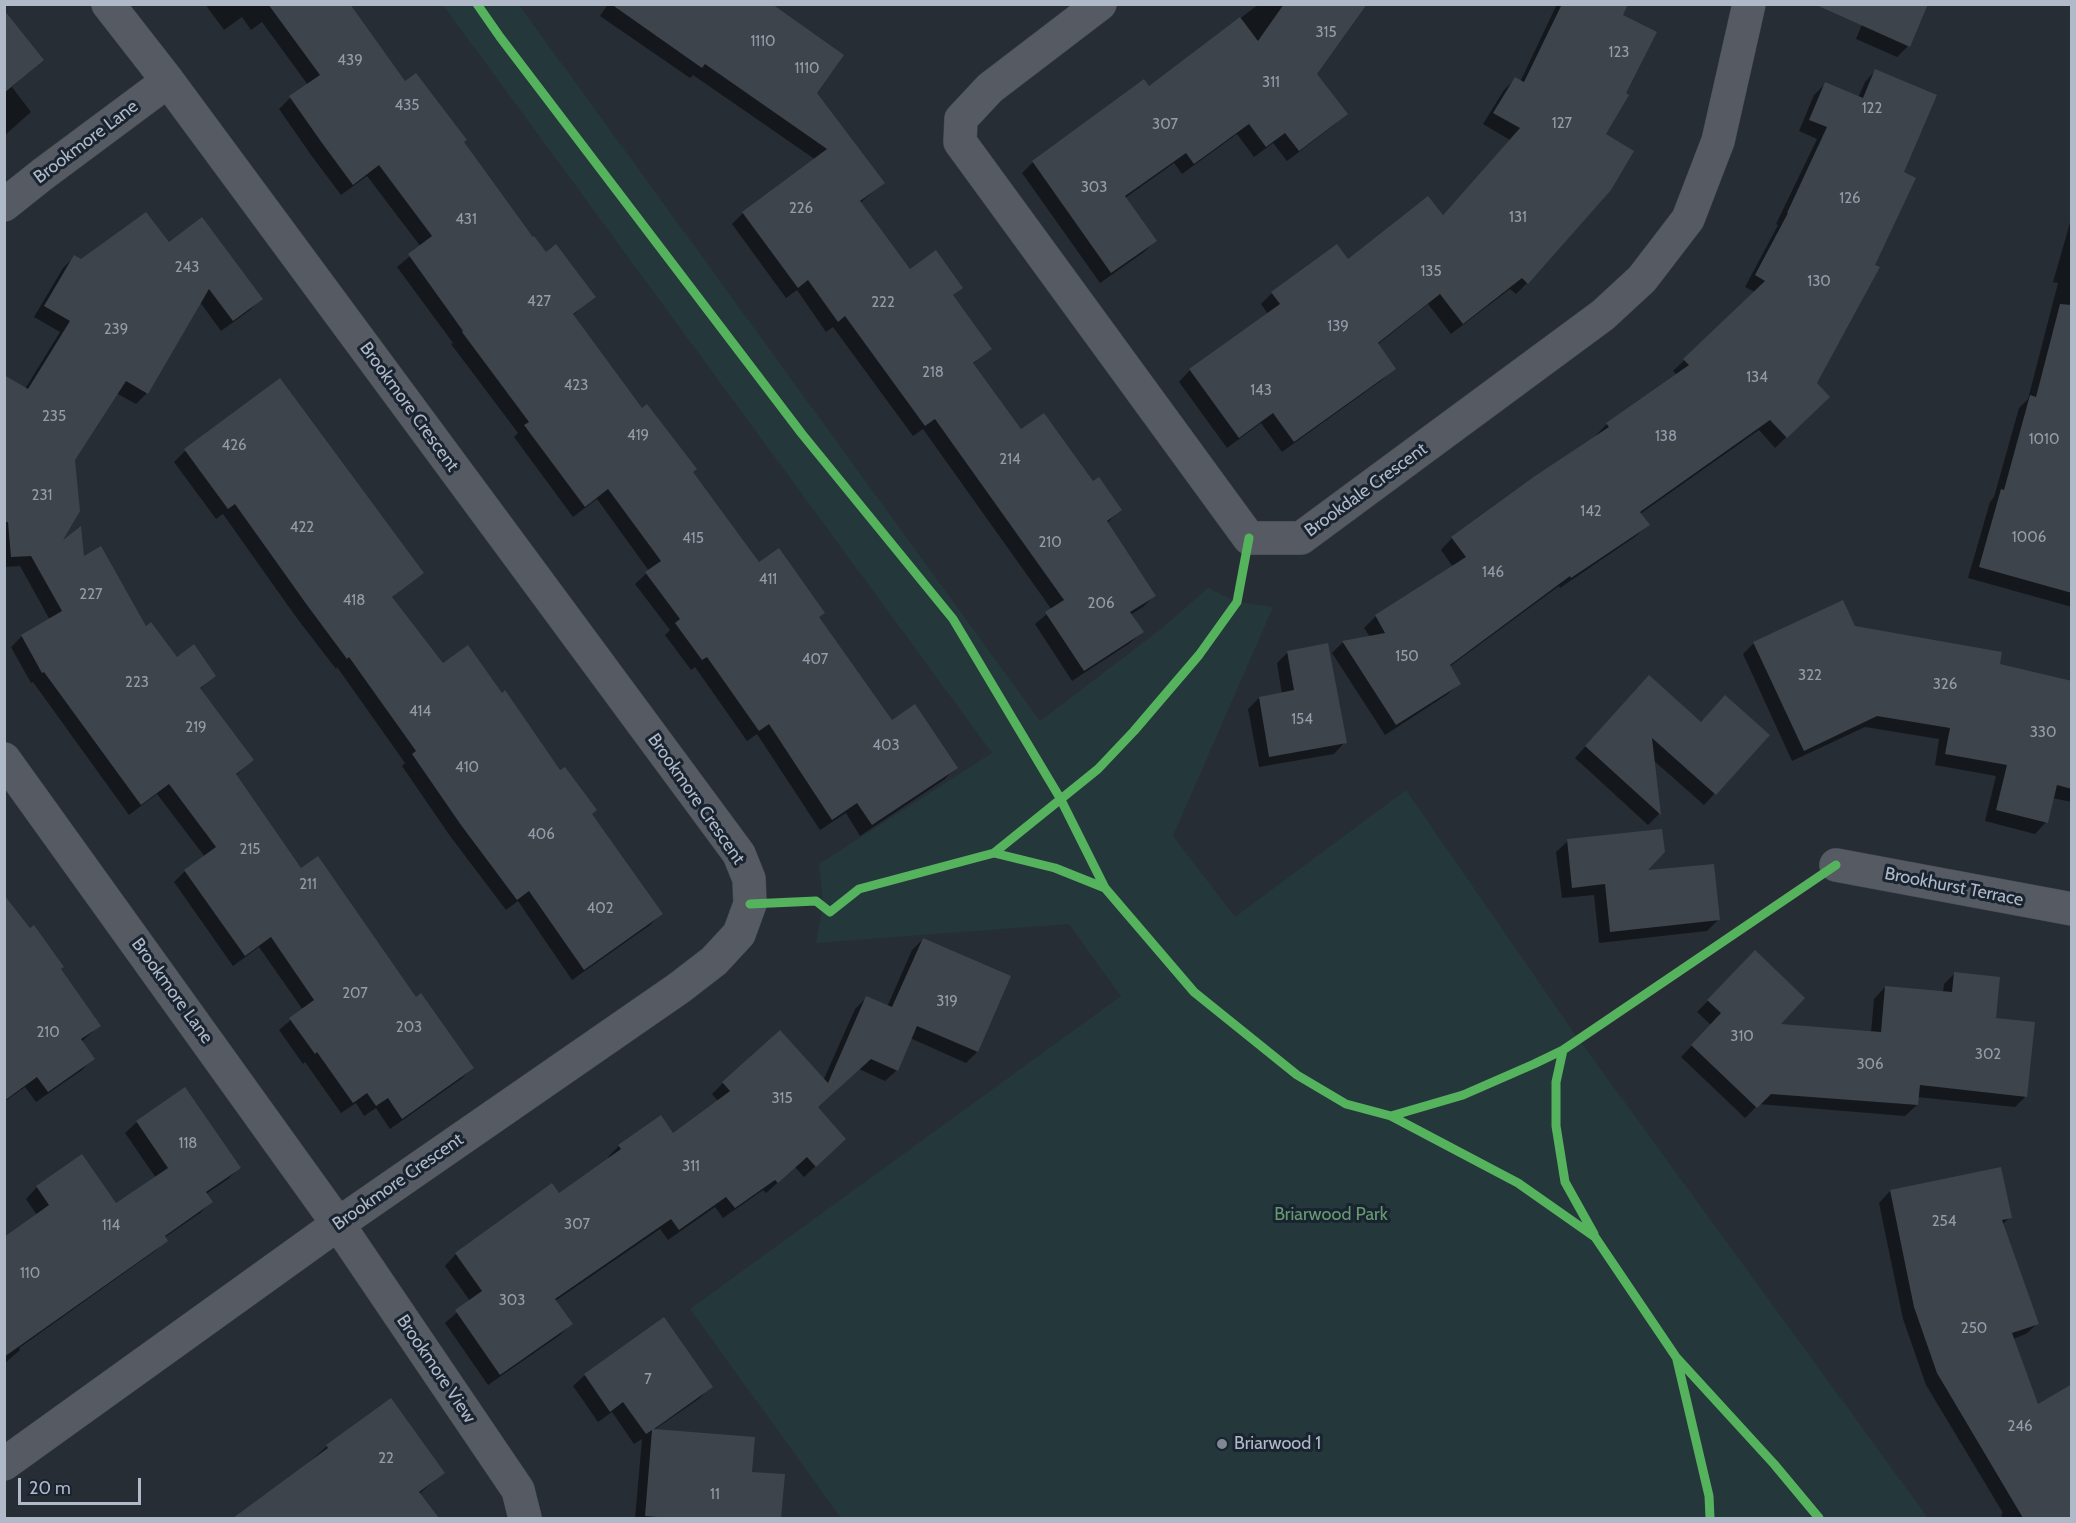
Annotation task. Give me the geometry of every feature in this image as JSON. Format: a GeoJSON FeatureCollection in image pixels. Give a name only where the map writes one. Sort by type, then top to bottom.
{"type":"FeatureCollection","features":[{"type":"Feature","properties":{"kind":"street","name":"Brookmore Crescent"},"geometry":{"type":"LineString","coordinates":[[4,1464],[338,1224],[669,995],[714,961],[739,934],[750,904],[749,879],[739,854],[168,81],[108,4]]}},
{"type":"Feature","properties":{"kind":"street","name":"Brookdale Crescent"},"geometry":{"type":"LineString","coordinates":[[1100,4],[990,88],[961,119],[960,142],[1250,538],[1301,538],[1603,315],[1642,279],[1688,219],[1718,141],[1749,4]]}},
{"type":"Feature","properties":{"kind":"street","name":"Brookmore Lane"},"geometry":{"type":"LineString","coordinates":[[4,205],[168,81]]}},
{"type":"Feature","properties":{"kind":"street","name":"Brookmore Lane"},"geometry":{"type":"LineString","coordinates":[[4,759],[338,1224]]}},
{"type":"Feature","properties":{"kind":"street","name":"Brookhurst Terrace"},"geometry":{"type":"LineString","coordinates":[[1836,865],[2072,909]]}},
{"type":"Feature","properties":{"kind":"street","name":"Brookmore View"},"geometry":{"type":"LineString","coordinates":[[338,1224],[518,1490],[525,1518]]}},
{"type":"Feature","properties":{"kind":"green space","name":"Briarwood Park"},"geometry":{"type":"Polygon","coordinates":[[[443,5],[519,5],[1040,721],[1161,629],[1208,588],[1237,602],[1273,607],[1173,836],[1235,917],[1406,790],[1572,1030],[1928,1518],[841,1518],[690,1309],[1121,996],[1069,924],[816,943],[823,904],[819,864],[992,753],[443,5]]]}},
{"type":"Feature","properties":{"kind":"building"},"geometry":{"type":"Polygon","coordinates":[[[268,4],[350,4],[405,81],[416,73],[467,140],[464,142],[533,237],[546,252],[556,244],[596,297],[573,314],[642,408],[647,404],[697,469],[693,472],[759,562],[779,548],[825,613],[819,617],[892,720],[915,704],[958,768],[872,825],[857,803],[832,820],[769,724],[759,731],[707,657],[702,660],[675,623],[680,619],[645,572],[661,561],[608,489],[585,507],[524,425],[529,422],[408,254],[432,236],[379,165],[353,185],[289,96],[320,75],[268,4]]]}},
{"type":"Feature","properties":{"kind":"building"},"geometry":{"type":"Polygon","coordinates":[[[611,4],[772,4],[844,55],[817,93],[885,183],[860,201],[910,269],[936,250],[963,288],[953,295],[992,349],[973,363],[1021,429],[1044,413],[1093,481],[1099,477],[1122,510],[1107,521],[1156,596],[1130,612],[1144,632],[1084,671],[1045,612],[1064,600],[935,419],[925,426],[845,316],[838,322],[808,280],[798,288],[742,212],[827,149],[705,64],[702,68],[611,4]]]}},
{"type":"Feature","properties":{"kind":"building"},"geometry":{"type":"Polygon","coordinates":[[[1284,4],[1367,4],[1317,74],[1348,114],[1299,151],[1285,133],[1266,147],[1249,124],[1194,164],[1186,153],[1125,196],[1157,241],[1111,273],[1032,161],[1144,79],[1149,86],[1240,17],[1258,41],[1284,4]]]}},
{"type":"Feature","properties":{"kind":"building"},"geometry":{"type":"Polygon","coordinates":[[[1562,4],[1628,4],[1623,15],[1657,32],[1626,93],[1629,95],[1606,134],[1634,151],[1611,190],[1528,284],[1522,278],[1463,324],[1440,294],[1378,343],[1396,369],[1294,442],[1273,413],[1239,438],[1189,369],[1280,304],[1271,292],[1337,244],[1348,259],[1428,196],[1443,215],[1520,128],[1493,113],[1515,77],[1524,82],[1562,4]]]}},
{"type":"Feature","properties":{"kind":"building"},"geometry":{"type":"Polygon","coordinates":[[[1814,4],[1928,4],[1910,47],[1814,4]]]}},
{"type":"Feature","properties":{"kind":"building"},"geometry":{"type":"Polygon","coordinates":[[[4,10],[44,60],[4,93],[4,10]]]}},
{"type":"Feature","properties":{"kind":"building"},"geometry":{"type":"Polygon","coordinates":[[[1875,69],[1937,95],[1904,172],[1916,178],[1875,265],[1880,267],[1817,383],[1830,397],[1787,438],[1770,420],[1640,512],[1650,525],[1571,578],[1570,576],[1450,665],[1461,684],[1396,725],[1342,641],[1385,633],[1375,615],[1466,557],[1451,537],[1535,476],[1609,427],[1606,423],[1689,365],[1683,359],[1765,281],[1755,275],[1788,213],[1827,127],[1809,120],[1825,82],[1863,98],[1875,69]]]}},
{"type":"Feature","properties":{"kind":"building"},"geometry":{"type":"Polygon","coordinates":[[[146,212],[169,242],[202,217],[263,299],[233,321],[209,289],[148,394],[126,381],[75,460],[80,511],[63,540],[81,526],[84,556],[101,546],[146,626],[151,622],[177,657],[194,644],[216,676],[200,688],[254,760],[236,774],[301,868],[318,856],[416,997],[421,993],[474,1068],[402,1119],[388,1098],[376,1106],[367,1093],[353,1103],[317,1052],[315,1054],[289,1018],[314,1000],[271,937],[245,956],[184,870],[216,847],[169,784],[141,805],[44,672],[42,673],[21,635],[62,611],[31,556],[11,557],[8,522],[4,522],[4,375],[28,389],[70,321],[44,306],[74,255],[81,259],[146,212]]]}},
{"type":"Feature","properties":{"kind":"building"},"geometry":{"type":"Polygon","coordinates":[[[2060,304],[2072,305],[2072,593],[1979,567],[2001,489],[2004,490],[2030,395],[2036,397],[2060,304]]]}},
{"type":"Feature","properties":{"kind":"building"},"geometry":{"type":"Polygon","coordinates":[[[280,378],[424,573],[392,597],[443,663],[468,645],[502,693],[505,690],[560,770],[565,767],[597,810],[592,814],[663,914],[584,970],[529,891],[517,900],[461,825],[412,754],[416,751],[349,657],[347,659],[235,504],[228,509],[184,449],[280,378]]]}},
{"type":"Feature","properties":{"kind":"building"},"geometry":{"type":"Polygon","coordinates":[[[1843,600],[1855,626],[2002,652],[2000,664],[2072,681],[2072,789],[2057,785],[2048,823],[1996,810],[2007,765],[1945,754],[1950,728],[1877,716],[1804,751],[1753,642],[1843,600]]]}},
{"type":"Feature","properties":{"kind":"building"},"geometry":{"type":"Polygon","coordinates":[[[1328,643],[1347,743],[1269,757],[1259,697],[1294,690],[1287,651],[1328,643]]]}},
{"type":"Feature","properties":{"kind":"building"},"geometry":{"type":"Polygon","coordinates":[[[1649,675],[1701,722],[1725,695],[1770,735],[1716,795],[1652,738],[1661,815],[1585,746],[1649,675]]]}},
{"type":"Feature","properties":{"kind":"building"},"geometry":{"type":"Polygon","coordinates":[[[1662,829],[1665,852],[1648,870],[1714,864],[1720,920],[1610,932],[1605,884],[1572,888],[1567,839],[1662,829]]]}},
{"type":"Feature","properties":{"kind":"building"},"geometry":{"type":"Polygon","coordinates":[[[4,895],[30,928],[34,925],[64,967],[61,969],[101,1026],[81,1039],[95,1059],[48,1092],[37,1077],[4,1101],[4,895]]]}},
{"type":"Feature","properties":{"kind":"building"},"geometry":{"type":"Polygon","coordinates":[[[923,938],[1011,976],[978,1052],[917,1026],[898,1071],[871,1059],[818,1107],[846,1139],[816,1167],[807,1157],[778,1183],[775,1180],[735,1208],[726,1197],[679,1230],[671,1219],[555,1299],[573,1324],[500,1375],[455,1310],[482,1291],[455,1253],[552,1183],[559,1193],[621,1149],[618,1145],[661,1115],[673,1133],[730,1091],[722,1082],[780,1030],[828,1083],[866,996],[892,1007],[923,938]]]}},
{"type":"Feature","properties":{"kind":"building"},"geometry":{"type":"Polygon","coordinates":[[[1755,950],[1805,998],[1781,1024],[1881,1032],[1885,986],[1952,992],[1954,972],[2000,977],[1996,1018],[2035,1022],[2027,1097],[1920,1085],[1918,1105],[1771,1094],[1757,1108],[1691,1045],[1721,1013],[1707,1000],[1755,950]]]}},
{"type":"Feature","properties":{"kind":"building"},"geometry":{"type":"Polygon","coordinates":[[[185,1087],[241,1168],[206,1192],[213,1202],[165,1236],[168,1241],[4,1357],[4,1237],[49,1205],[36,1186],[82,1154],[116,1203],[168,1168],[136,1121],[185,1087]]]}},
{"type":"Feature","properties":{"kind":"building"},"geometry":{"type":"Polygon","coordinates":[[[2001,1167],[2012,1218],[2002,1220],[2039,1324],[2012,1333],[2038,1404],[2072,1384],[2072,1518],[2023,1518],[1937,1373],[1914,1307],[1890,1190],[2001,1167]]]}},
{"type":"Feature","properties":{"kind":"building"},"geometry":{"type":"Polygon","coordinates":[[[664,1317],[713,1387],[654,1429],[755,1437],[752,1472],[785,1474],[781,1518],[645,1516],[652,1430],[646,1434],[623,1402],[610,1412],[584,1374],[664,1317]]]}},
{"type":"Feature","properties":{"kind":"building"},"geometry":{"type":"Polygon","coordinates":[[[391,1398],[445,1473],[419,1492],[439,1518],[233,1518],[328,1448],[326,1445],[391,1398]]]}},
{"type":"Feature","properties":{"kind":"cycle path"},"geometry":{"type":"LineString","coordinates":[[477,4],[802,434],[953,619],[1060,798],[1105,888],[1055,868],[994,853],[859,889],[830,912],[816,901],[750,904]]}},
{"type":"Feature","properties":{"kind":"cycle path"},"geometry":{"type":"LineString","coordinates":[[994,853],[1098,769],[1199,655],[1237,602],[1249,538]]}},
{"type":"Feature","properties":{"kind":"cycle path"},"geometry":{"type":"LineString","coordinates":[[1391,1116],[1463,1095],[1563,1050],[1836,865]]}},
{"type":"Feature","properties":{"kind":"cycle path"},"geometry":{"type":"LineString","coordinates":[[1105,888],[1194,992],[1297,1075],[1346,1104],[1391,1116],[1518,1183],[1595,1237],[1676,1357],[1774,1464],[1819,1518]]}},
{"type":"Feature","properties":{"kind":"cycle path"},"geometry":{"type":"LineString","coordinates":[[1563,1050],[1556,1082],[1556,1126],[1565,1182],[1594,1234]]}},
{"type":"Feature","properties":{"kind":"cycle path"},"geometry":{"type":"LineString","coordinates":[[1677,1360],[1709,1496],[1710,1518]]}},
{"type":"Feature","properties":{"kind":"place","name":"Briarwood 1"},"geometry":{"type":"Point","coordinates":[1222,1444]}}]}
